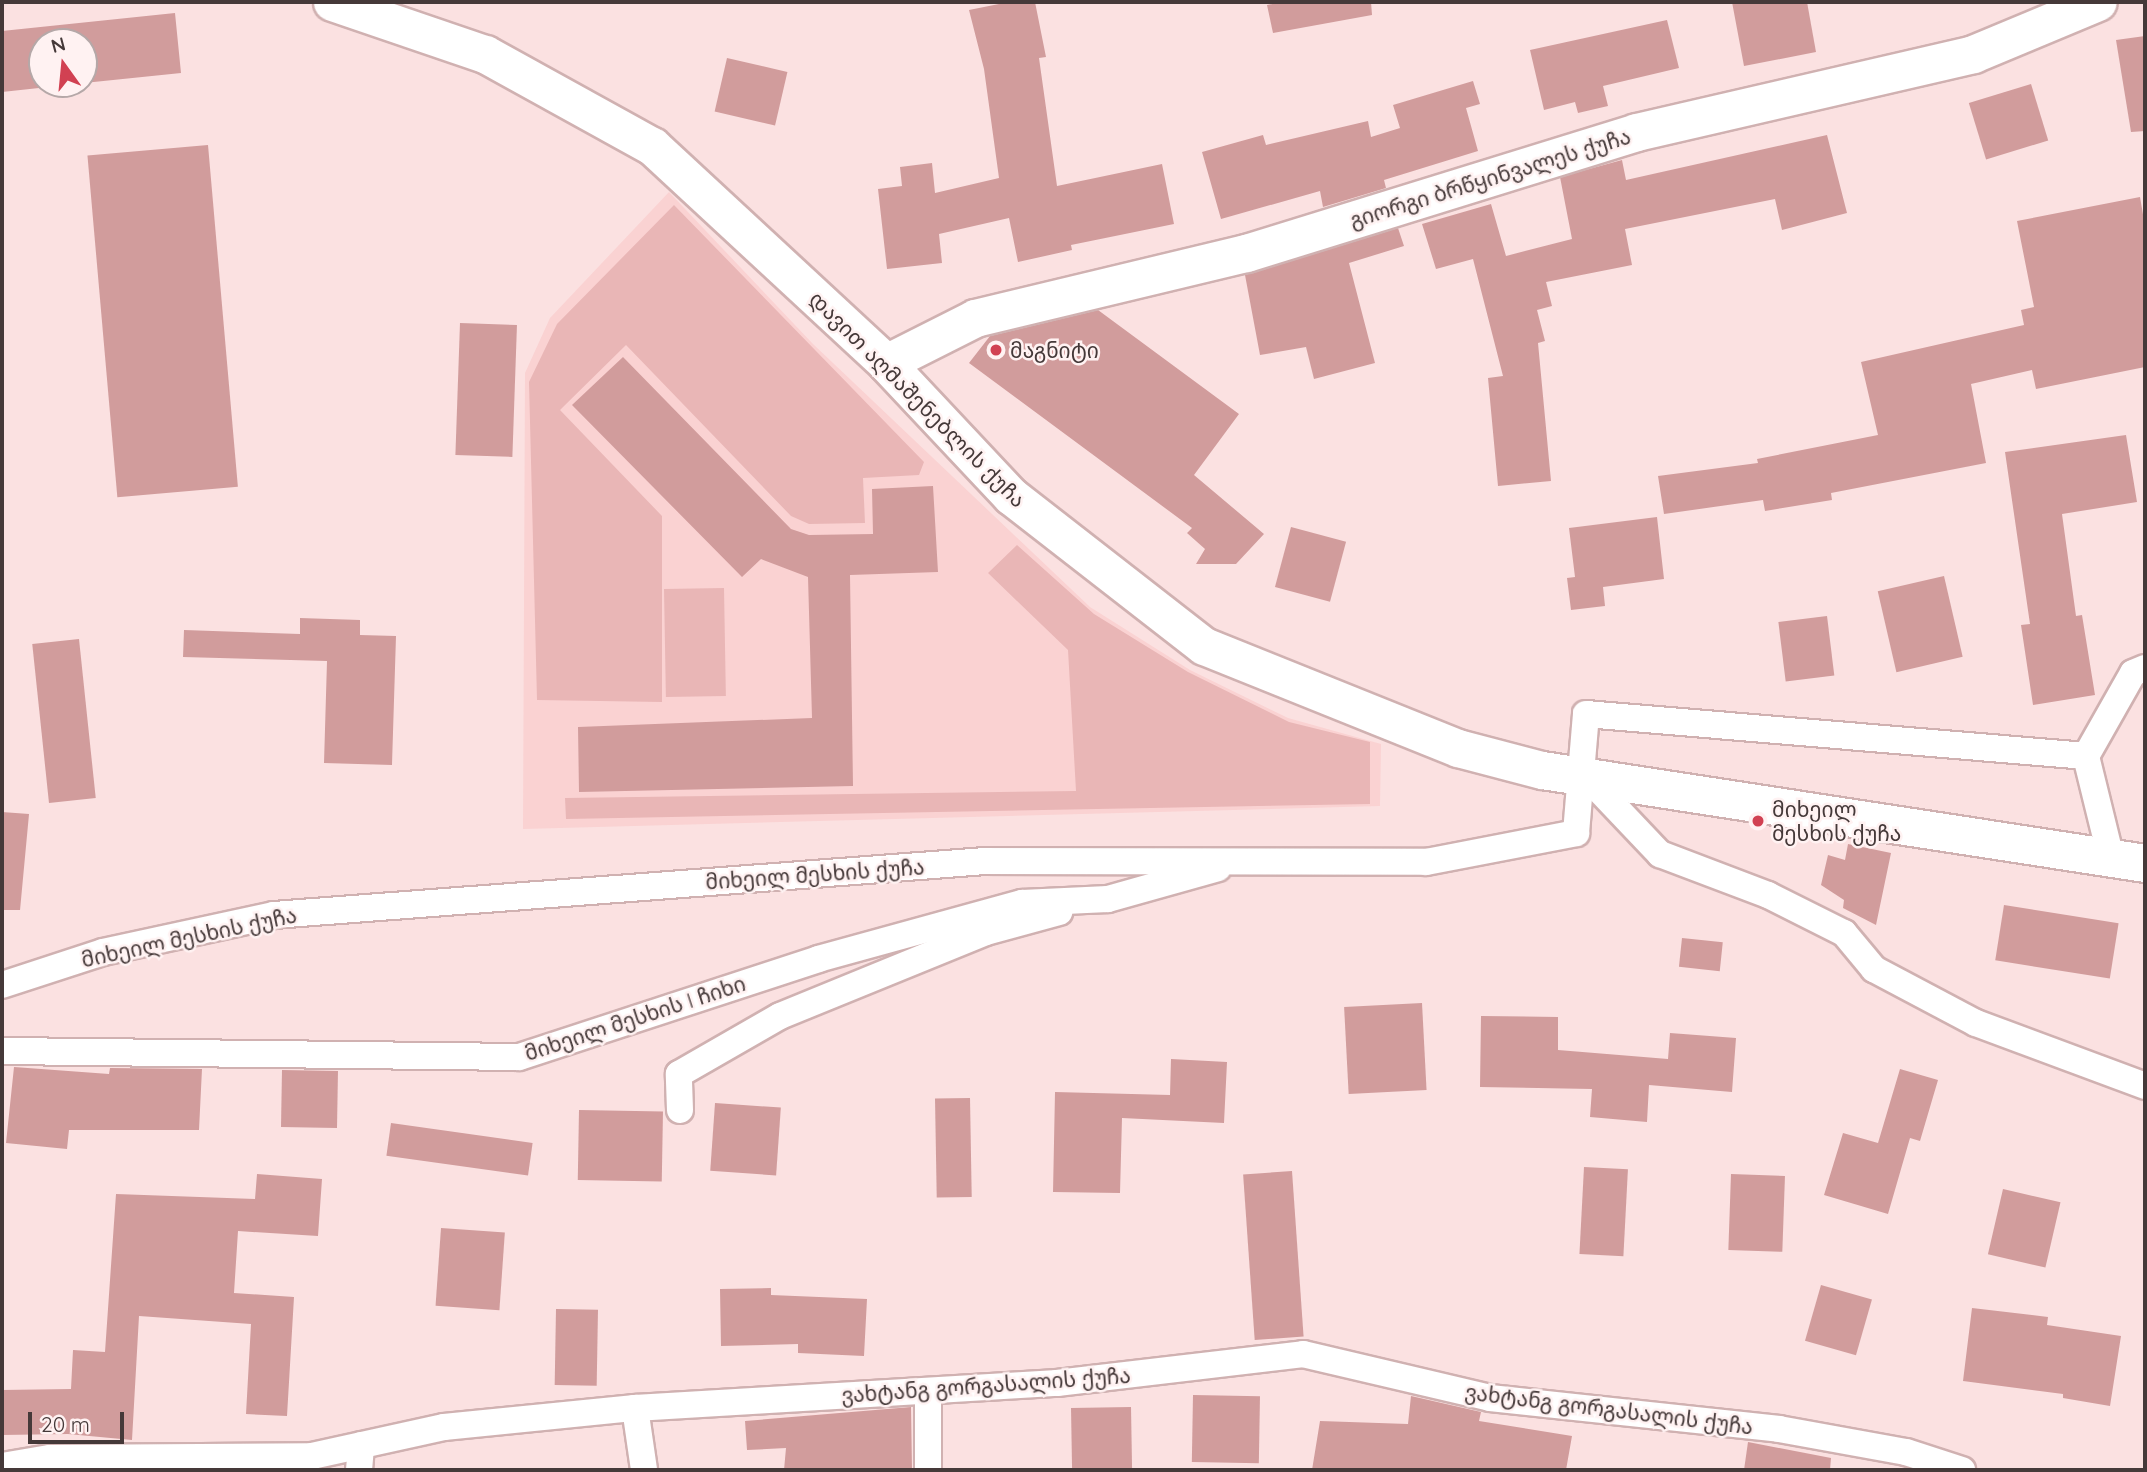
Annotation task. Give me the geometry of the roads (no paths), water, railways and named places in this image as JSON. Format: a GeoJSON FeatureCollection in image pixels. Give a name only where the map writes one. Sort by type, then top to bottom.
{"type":"FeatureCollection","features":[{"type":"Feature","properties":{"kind":"street","name":"დავით აღმაშენებლის ქუჩა"},"geometry":{"type":"LineString","coordinates":[[332,2],[485,54],[652,146],[886,363],[1011,496],[1204,646],[1458,748],[1542,769],[1713,798],[2128,861]]}},
{"type":"Feature","properties":{"kind":"street","name":"გიორგი ბრწყინვალეს ქუჩა"},"geometry":{"type":"LineString","coordinates":[[886,363],[975,318],[1246,253],[1636,132],[1973,54],[2098,2]]}},
{"type":"Feature","properties":{"kind":"street"},"geometry":{"type":"LineString","coordinates":[[2086,756],[2133,673],[2145,668]]}},
{"type":"Feature","properties":{"kind":"street"},"geometry":{"type":"LineString","coordinates":[[2086,756],[1586,714],[1583,774],[1660,854],[1768,895],[1844,933],[1874,969],[1976,1023],[2145,1086]]}},
{"type":"Feature","properties":{"kind":"street"},"geometry":{"type":"LineString","coordinates":[[2086,756],[2128,861]]}},
{"type":"Feature","properties":{"kind":"street","name":"მიხეილ მესხის ქუჩა"},"geometry":{"type":"LineString","coordinates":[[2,985],[103,952],[274,915],[985,861],[1251,859],[1426,862],[1576,833],[1583,774]]}},
{"type":"Feature","properties":{"kind":"street","name":"მიხეილ მესხის I ჩიხი"},"geometry":{"type":"LineString","coordinates":[[2,1051],[519,1058],[818,959],[1022,903],[1108,899],[1251,859]]}},
{"type":"Feature","properties":{"kind":"street"},"geometry":{"type":"LineString","coordinates":[[680,1110],[679,1074],[780,1016],[986,932],[1108,899]]}},
{"type":"Feature","properties":{"kind":"street","name":"ვახტანგ გორგასალის ქუჩა"},"geometry":{"type":"LineString","coordinates":[[2,1466],[50,1458],[360,1458],[444,1427],[635,1408],[1057,1383],[1303,1354],[1490,1398],[1779,1429],[1906,1452],[1962,1470]]}},
{"type":"Feature","properties":{"kind":"street"},"geometry":{"type":"LineString","coordinates":[[928,1391],[929,1470]]}},
{"type":"Feature","properties":{"kind":"street"},"geometry":{"type":"LineString","coordinates":[[635,1408],[644,1470]]}},
{"type":"Feature","properties":{"kind":"place","name":"მაგნიტი"},"geometry":{"type":"Point","coordinates":[996,350]}},
{"type":"Feature","properties":{"kind":"place","name":"მიხეილ მესხის ქუჩა"},"geometry":{"type":"Point","coordinates":[1758,821]}}]}
